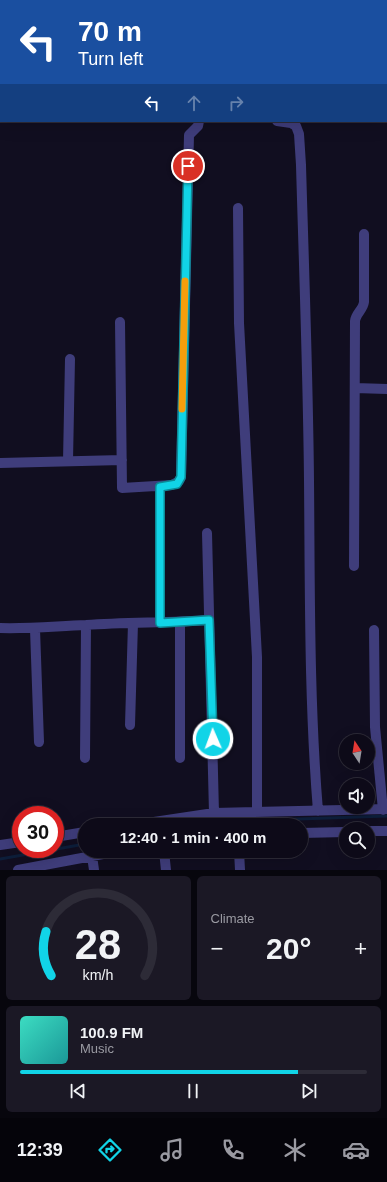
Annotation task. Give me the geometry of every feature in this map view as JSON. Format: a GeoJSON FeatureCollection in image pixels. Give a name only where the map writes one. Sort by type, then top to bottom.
{"type":"FeatureCollection","features":[{"type":"Feature","properties":{"kind":"street"},"geometry":{"type":"LineString","coordinates":[[120,322],[122,488],[160,487],[177,484],[181,477],[189,135],[198,126],[199,122]]}},
{"type":"Feature","properties":{"kind":"street"},"geometry":{"type":"LineString","coordinates":[[284,122],[291,123],[296,126],[299,134],[301,165],[308,370],[313,754],[318,811]]}},
{"type":"Feature","properties":{"kind":"street"},"geometry":{"type":"LineString","coordinates":[[238,208],[239,323],[257,657],[257,812]]}},
{"type":"Feature","properties":{"kind":"street"},"geometry":{"type":"LineString","coordinates":[[354,566],[355,320],[356,315],[363,307],[364,302],[364,234]]}},
{"type":"Feature","properties":{"kind":"street"},"geometry":{"type":"LineString","coordinates":[[68,461],[70,358]]}},
{"type":"Feature","properties":{"kind":"street"},"geometry":{"type":"LineString","coordinates":[[355,388],[387,388]]}},
{"type":"Feature","properties":{"kind":"street"},"geometry":{"type":"LineString","coordinates":[[0,463],[122,460]]}},
{"type":"Feature","properties":{"kind":"street"},"geometry":{"type":"LineString","coordinates":[[160,487],[160,623]]}},
{"type":"Feature","properties":{"kind":"street"},"geometry":{"type":"LineString","coordinates":[[206,533],[214,813]]}},
{"type":"Feature","properties":{"kind":"street"},"geometry":{"type":"LineString","coordinates":[[0,628],[35,629],[86,625],[209,620]]}},
{"type":"Feature","properties":{"kind":"street"},"geometry":{"type":"LineString","coordinates":[[180,622],[180,758]]}},
{"type":"Feature","properties":{"kind":"street"},"geometry":{"type":"LineString","coordinates":[[130,725],[133,623]]}},
{"type":"Feature","properties":{"kind":"street"},"geometry":{"type":"LineString","coordinates":[[85,758],[86,625]]}},
{"type":"Feature","properties":{"kind":"street"},"geometry":{"type":"LineString","coordinates":[[35,629],[39,742]]}},
{"type":"Feature","properties":{"kind":"street"},"geometry":{"type":"LineString","coordinates":[[181,818],[214,813],[385,810],[375,727],[374,630]]}},
{"type":"Feature","properties":{"kind":"street"},"geometry":{"type":"LineString","coordinates":[[375,831],[387,831]]}},
{"type":"Feature","properties":{"kind":"street"},"geometry":{"type":"LineString","coordinates":[[308,834],[339,832]]}},
{"type":"Feature","properties":{"kind":"street"},"geometry":{"type":"LineString","coordinates":[[64,836],[78,833]]}},
{"type":"Feature","properties":{"kind":"street"},"geometry":{"type":"LineString","coordinates":[[0,845],[12,843]]}},
{"type":"Feature","properties":{"kind":"street"},"geometry":{"type":"LineString","coordinates":[[18,870],[81,858]]}},
{"type":"Feature","properties":{"kind":"street"},"geometry":{"type":"LineString","coordinates":[[92,858],[94,870]]}},
{"type":"Feature","properties":{"kind":"street"},"geometry":{"type":"LineString","coordinates":[[165,858],[166,870]]}},
{"type":"Feature","properties":{"kind":"street"},"geometry":{"type":"LineString","coordinates":[[239,858],[240,870]]}},
{"type":"Feature","properties":{"kind":"waterway"},"geometry":{"type":"LineString","coordinates":[[308,819],[387,816]]}},
{"type":"Feature","properties":{"kind":"waterway"},"geometry":{"type":"LineString","coordinates":[[0,859],[78,845]]}},
{"type":"Feature","properties":{"kind":"slow traffic"},"geometry":{"type":"LineString","coordinates":[[182,409],[185,281]]}},
{"type":"Feature","properties":{"kind":"route"},"geometry":{"type":"LineString","coordinates":[[188,166],[181,477],[177,484],[160,487],[160,623],[209,620],[213,739]]}}]}
